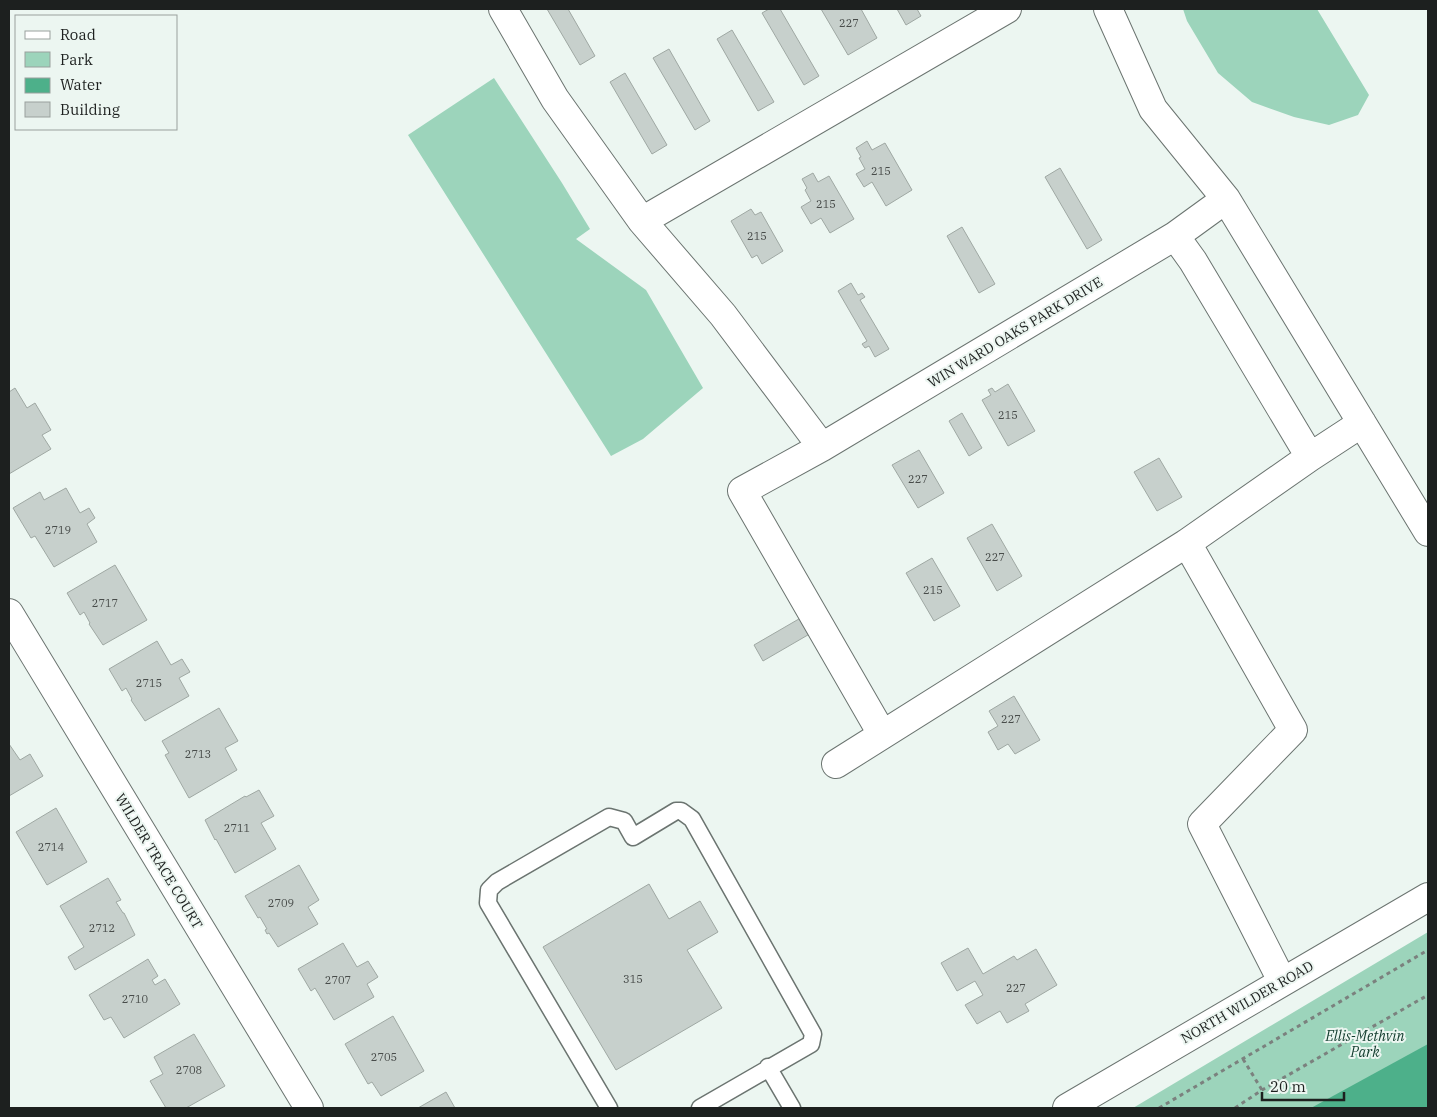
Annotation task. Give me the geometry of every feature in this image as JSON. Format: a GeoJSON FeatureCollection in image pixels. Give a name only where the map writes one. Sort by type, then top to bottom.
{"type":"FeatureCollection","features":[{"type":"Feature","properties":{"kind":"street"},"geometry":{"type":"LineString","coordinates":[[503,9],[555,100],[642,221],[723,315],[822,447]]}},
{"type":"Feature","properties":{"kind":"street"},"geometry":{"type":"LineString","coordinates":[[642,221],[1007,9]]}},
{"type":"Feature","properties":{"kind":"street"},"geometry":{"type":"LineString","coordinates":[[1108,9],[1153,109],[1226,199],[1428,532]]}},
{"type":"Feature","properties":{"kind":"street","name":"WIN WARD OAKS PARK DRIVE"},"geometry":{"type":"LineString","coordinates":[[882,734],[742,491],[822,447],[1175,236],[1226,199]]}},
{"type":"Feature","properties":{"kind":"street"},"geometry":{"type":"LineString","coordinates":[[1175,236],[1194,261],[1310,457]]}},
{"type":"Feature","properties":{"kind":"street"},"geometry":{"type":"LineString","coordinates":[[836,764],[1187,543],[1362,423]]}},
{"type":"Feature","properties":{"kind":"street"},"geometry":{"type":"LineString","coordinates":[[1187,543],[1293,730],[1202,824],[1282,982]]}},
{"type":"Feature","properties":{"kind":"street","name":"WILDER TRACE COURT"},"geometry":{"type":"LineString","coordinates":[[9,613],[309,1108]]}},
{"type":"Feature","properties":{"kind":"street","name":"NORTH WILDER ROAD"},"geometry":{"type":"LineString","coordinates":[[1067,1108],[1428,897]]}},
{"type":"Feature","properties":{"kind":"lane"},"geometry":{"type":"LineString","coordinates":[[609,1108],[488,903],[487,898],[489,890],[497,882],[610,817],[624,821],[633,837],[676,811],[681,811],[692,819],[813,1034],[811,1044],[768,1067],[700,1108]]}},
{"type":"Feature","properties":{"kind":"lane"},"geometry":{"type":"LineString","coordinates":[[768,1067],[792,1108]]}},
{"type":"Feature","properties":{"kind":"path"},"geometry":{"type":"LineString","coordinates":[[1159,1108],[1428,950]]}},
{"type":"Feature","properties":{"kind":"path"},"geometry":{"type":"LineString","coordinates":[[1235,1108],[1262,1090],[1428,995]]}},
{"type":"Feature","properties":{"kind":"path"},"geometry":{"type":"LineString","coordinates":[[1243,1059],[1262,1090]]}},
{"type":"Feature","properties":{"kind":"green space"},"geometry":{"type":"Polygon","coordinates":[[[1183,9],[1317,9],[1369,95],[1358,115],[1329,125],[1294,117],[1252,102],[1218,73],[1187,21],[1183,9]]]}},
{"type":"Feature","properties":{"kind":"green space"},"geometry":{"type":"Polygon","coordinates":[[[494,78],[590,229],[576,239],[646,290],[703,388],[643,439],[611,456],[408,135],[494,78]]]}},
{"type":"Feature","properties":{"kind":"green space","name":"Ellis-Methvin Park"},"geometry":{"type":"Polygon","coordinates":[[[1428,932],[1428,1108],[1133,1108],[1428,932]]]}},
{"type":"Feature","properties":{"kind":"water"},"geometry":{"type":"Polygon","coordinates":[[[1428,1044],[1428,1108],[1311,1108],[1428,1044]]]}},
{"type":"Feature","properties":{"kind":"building"},"geometry":{"type":"Polygon","coordinates":[[[547,9],[568,9],[595,56],[580,65],[547,9]]]}},
{"type":"Feature","properties":{"kind":"building"},"geometry":{"type":"Polygon","coordinates":[[[769,9],[780,9],[819,76],[804,85],[762,13],[769,9]]]}},
{"type":"Feature","properties":{"kind":"building"},"geometry":{"type":"Polygon","coordinates":[[[821,9],[861,9],[877,38],[848,55],[821,9]]]}},
{"type":"Feature","properties":{"kind":"building"},"geometry":{"type":"Polygon","coordinates":[[[897,9],[917,9],[921,16],[906,25],[897,9]]]}},
{"type":"Feature","properties":{"kind":"building"},"geometry":{"type":"Polygon","coordinates":[[[732,30],[774,102],[758,111],[717,39],[732,30]]]}},
{"type":"Feature","properties":{"kind":"building"},"geometry":{"type":"Polygon","coordinates":[[[669,49],[710,121],[695,130],[653,58],[669,49]]]}},
{"type":"Feature","properties":{"kind":"building"},"geometry":{"type":"Polygon","coordinates":[[[625,73],[667,145],[652,154],[610,82],[625,73]]]}},
{"type":"Feature","properties":{"kind":"building"},"geometry":{"type":"Polygon","coordinates":[[[867,141],[872,150],[885,143],[912,190],[886,206],[872,182],[864,187],[856,174],[865,169],[856,148],[867,141]]]}},
{"type":"Feature","properties":{"kind":"building"},"geometry":{"type":"Polygon","coordinates":[[[1060,168],[1102,240],[1087,249],[1045,177],[1060,168]]]}},
{"type":"Feature","properties":{"kind":"building"},"geometry":{"type":"Polygon","coordinates":[[[813,173],[818,182],[829,176],[854,219],[830,233],[821,218],[811,224],[801,207],[811,201],[802,179],[813,173]]]}},
{"type":"Feature","properties":{"kind":"building"},"geometry":{"type":"Polygon","coordinates":[[[751,209],[755,215],[761,212],[783,251],[762,264],[757,255],[752,258],[731,221],[751,209]]]}},
{"type":"Feature","properties":{"kind":"building"},"geometry":{"type":"Polygon","coordinates":[[[962,227],[995,284],[979,293],[947,236],[962,227]]]}},
{"type":"Feature","properties":{"kind":"building"},"geometry":{"type":"Polygon","coordinates":[[[851,283],[858,295],[862,293],[865,297],[860,300],[889,349],[875,357],[869,346],[865,348],[862,344],[867,341],[838,291],[851,283]]]}},
{"type":"Feature","properties":{"kind":"building"},"geometry":{"type":"Polygon","coordinates":[[[1008,384],[1035,431],[1008,446],[982,400],[991,395],[988,390],[992,388],[995,392],[1008,384]]]}},
{"type":"Feature","properties":{"kind":"building"},"geometry":{"type":"Polygon","coordinates":[[[15,388],[27,408],[35,403],[51,430],[42,435],[51,449],[9,474],[9,392],[15,388]]]}},
{"type":"Feature","properties":{"kind":"building"},"geometry":{"type":"Polygon","coordinates":[[[962,413],[982,448],[969,456],[949,421],[962,413]]]}},
{"type":"Feature","properties":{"kind":"building"},"geometry":{"type":"Polygon","coordinates":[[[919,450],[944,493],[918,508],[892,465],[919,450]]]}},
{"type":"Feature","properties":{"kind":"building"},"geometry":{"type":"Polygon","coordinates":[[[1159,458],[1182,497],[1157,511],[1134,472],[1159,458]]]}},
{"type":"Feature","properties":{"kind":"building"},"geometry":{"type":"Polygon","coordinates":[[[66,488],[80,513],[89,508],[95,518],[87,524],[97,542],[54,567],[35,536],[31,538],[13,508],[40,492],[44,500],[66,488]]]}},
{"type":"Feature","properties":{"kind":"building"},"geometry":{"type":"Polygon","coordinates":[[[992,524],[1022,576],[997,591],[967,538],[992,524]]]}},
{"type":"Feature","properties":{"kind":"building"},"geometry":{"type":"Polygon","coordinates":[[[932,558],[960,606],[934,621],[906,573],[932,558]]]}},
{"type":"Feature","properties":{"kind":"building"},"geometry":{"type":"Polygon","coordinates":[[[115,565],[147,620],[103,645],[89,624],[84,612],[80,615],[67,593],[115,565]]]}},
{"type":"Feature","properties":{"kind":"building"},"geometry":{"type":"Polygon","coordinates":[[[804,616],[813,632],[763,661],[754,645],[804,616]]]}},
{"type":"Feature","properties":{"kind":"building"},"geometry":{"type":"Polygon","coordinates":[[[157,641],[171,665],[182,659],[190,672],[179,678],[189,696],[145,721],[131,700],[126,688],[122,691],[109,669],[157,641]]]}},
{"type":"Feature","properties":{"kind":"building"},"geometry":{"type":"Polygon","coordinates":[[[1014,696],[1040,740],[1015,754],[1008,744],[998,750],[988,732],[998,726],[989,711],[1014,696]]]}},
{"type":"Feature","properties":{"kind":"building"},"geometry":{"type":"Polygon","coordinates":[[[219,708],[238,741],[225,748],[237,770],[189,798],[165,755],[169,753],[162,741],[219,708]]]}},
{"type":"Feature","properties":{"kind":"building"},"geometry":{"type":"Polygon","coordinates":[[[9,744],[20,760],[30,754],[43,776],[9,796],[9,744]]]}},
{"type":"Feature","properties":{"kind":"building"},"geometry":{"type":"Polygon","coordinates":[[[259,790],[274,816],[261,823],[276,849],[235,873],[205,820],[245,796],[259,790]]]}},
{"type":"Feature","properties":{"kind":"building"},"geometry":{"type":"Polygon","coordinates":[[[56,808],[87,862],[47,885],[16,832],[56,808]]]}},
{"type":"Feature","properties":{"kind":"building"},"geometry":{"type":"Polygon","coordinates":[[[299,865],[319,900],[308,907],[318,924],[278,947],[269,933],[267,934],[265,930],[267,929],[245,896],[299,865]]]}},
{"type":"Feature","properties":{"kind":"building"},"geometry":{"type":"Polygon","coordinates":[[[108,878],[121,900],[116,902],[135,935],[75,970],[68,957],[84,947],[60,906],[108,878]]]}},
{"type":"Feature","properties":{"kind":"building"},"geometry":{"type":"Polygon","coordinates":[[[649,884],[669,919],[700,901],[718,932],[687,950],[722,1008],[616,1070],[543,947],[649,884]]]}},
{"type":"Feature","properties":{"kind":"building"},"geometry":{"type":"Polygon","coordinates":[[[343,943],[357,967],[368,961],[378,977],[367,984],[374,997],[334,1020],[315,988],[311,991],[298,969],[343,943]]]}},
{"type":"Feature","properties":{"kind":"building"},"geometry":{"type":"Polygon","coordinates":[[[968,948],[983,974],[1014,956],[1017,960],[1036,949],[1057,985],[1025,1004],[1029,1011],[1007,1023],[1000,1011],[977,1024],[965,1005],[983,995],[975,981],[957,991],[941,963],[968,948]]]}},
{"type":"Feature","properties":{"kind":"building"},"geometry":{"type":"Polygon","coordinates":[[[148,959],[158,976],[152,980],[155,985],[165,979],[180,1004],[124,1038],[111,1017],[104,1020],[89,995],[148,959]]]}},
{"type":"Feature","properties":{"kind":"building"},"geometry":{"type":"Polygon","coordinates":[[[393,1016],[424,1071],[381,1096],[372,1082],[368,1084],[345,1044],[393,1016]]]}},
{"type":"Feature","properties":{"kind":"building"},"geometry":{"type":"Polygon","coordinates":[[[194,1034],[225,1086],[186,1108],[166,1108],[150,1081],[163,1074],[154,1057],[194,1034]]]}},
{"type":"Feature","properties":{"kind":"building"},"geometry":{"type":"Polygon","coordinates":[[[446,1092],[455,1108],[418,1108],[446,1092]]]}}]}
